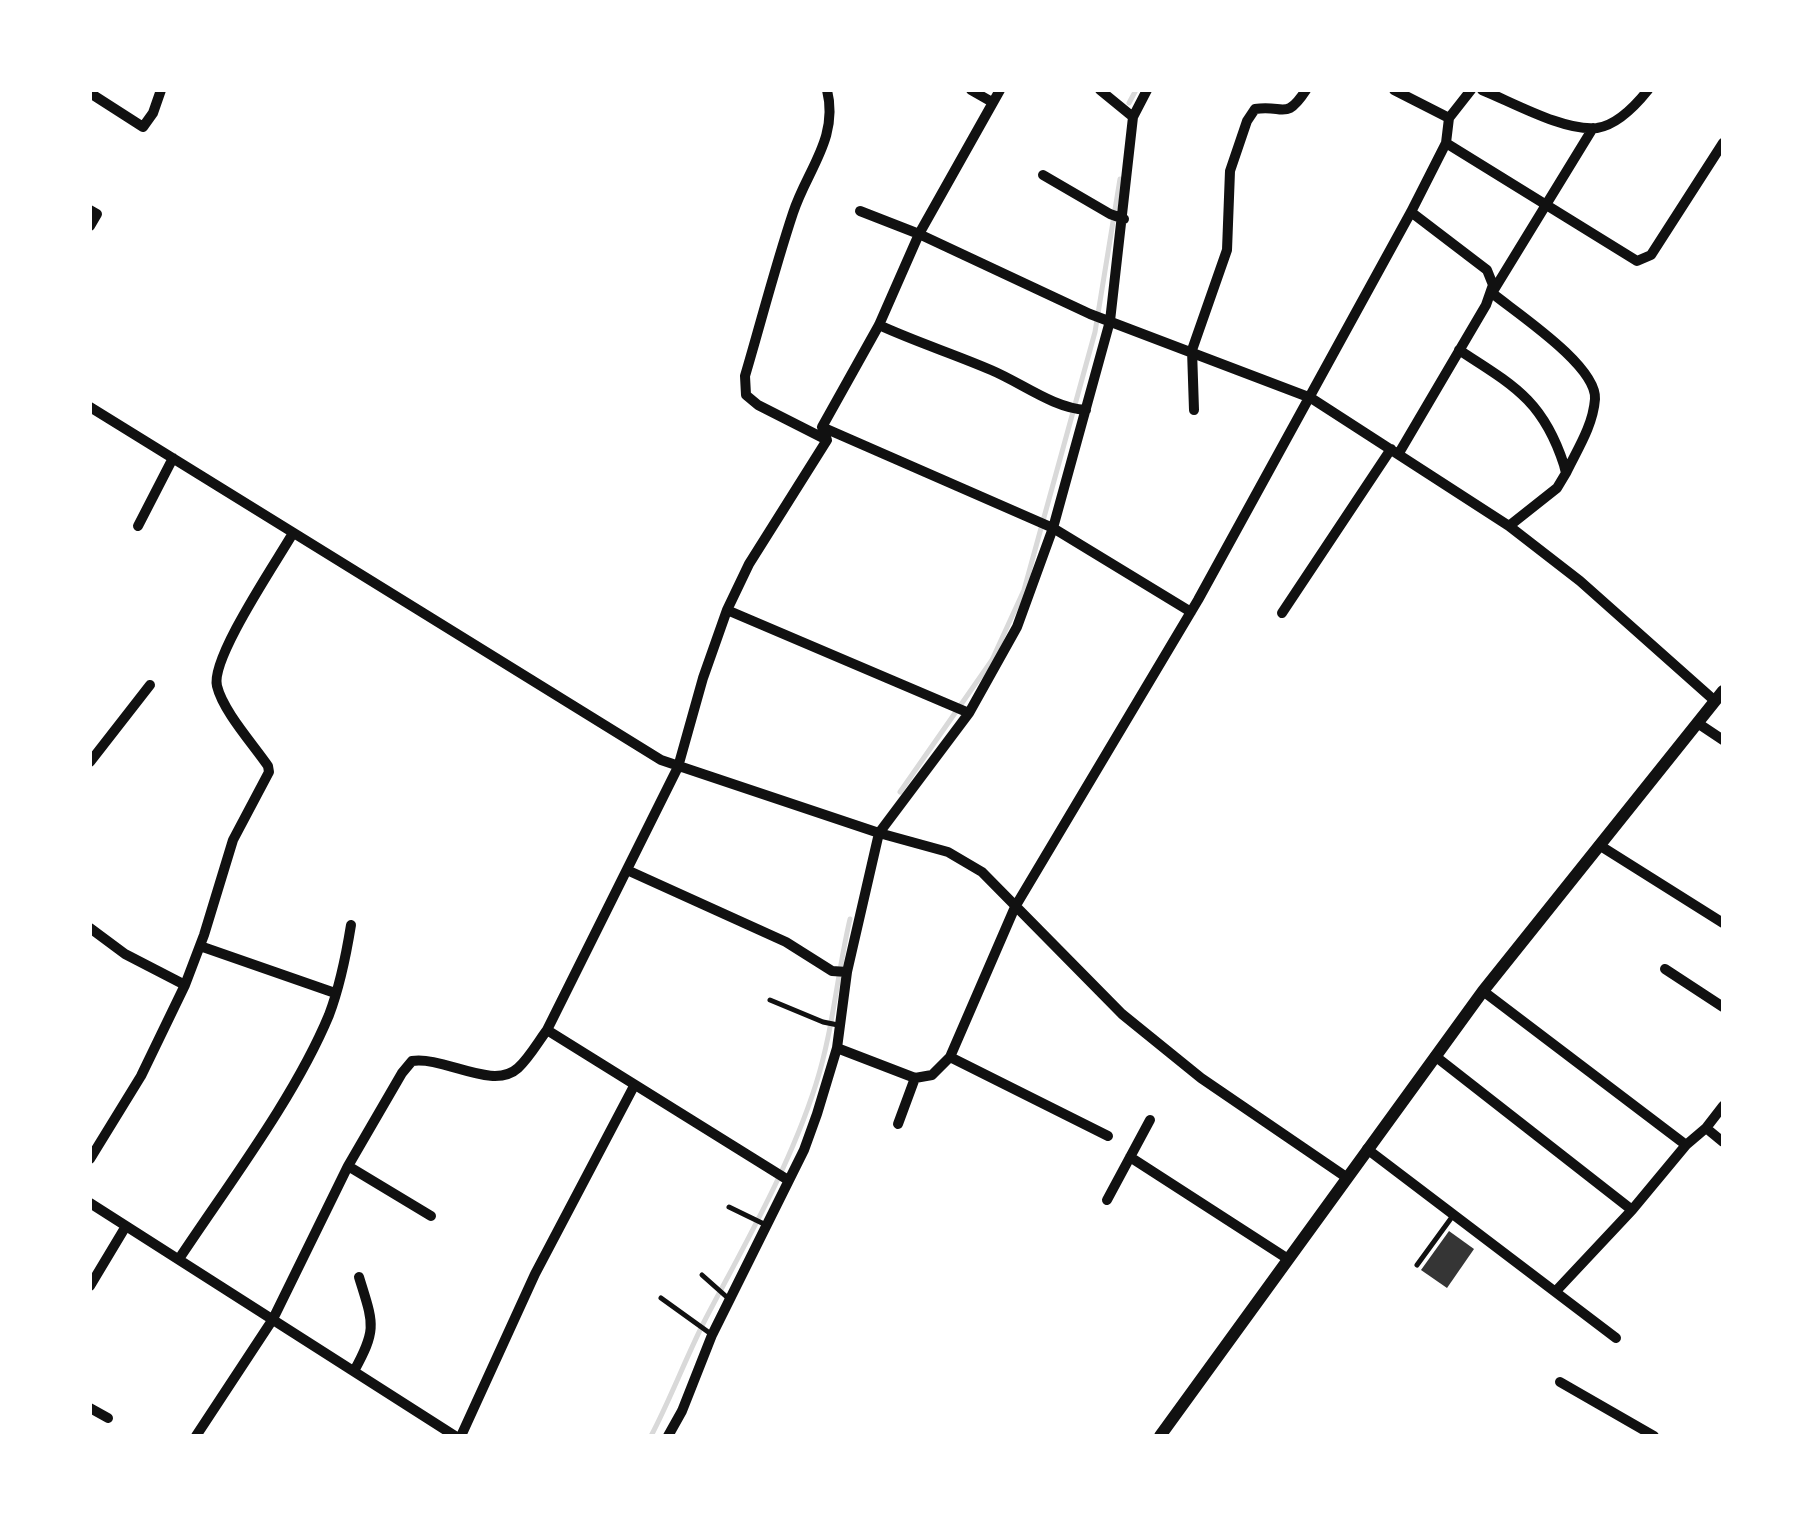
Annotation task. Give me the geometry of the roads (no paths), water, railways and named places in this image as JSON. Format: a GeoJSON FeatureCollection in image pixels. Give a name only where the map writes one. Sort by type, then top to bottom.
{"type":"FeatureCollection","features":[{"type":"Feature","properties":{"kind":"street"},"geometry":{"type":"LineString","coordinates":[[90,93],[143,127],[153,113],[160,90]]}},
{"type":"Feature","properties":{"kind":"street"},"geometry":{"type":"LineString","coordinates":[[827,90],[831,106],[827,140],[794,209],[745,376],[746,395],[758,405],[827,440]]}},
{"type":"Feature","properties":{"kind":"street"},"geometry":{"type":"LineString","coordinates":[[970,90],[992,102]]}},
{"type":"Feature","properties":{"kind":"street"},"geometry":{"type":"LineString","coordinates":[[822,427],[880,326],[919,234],[1000,90]]}},
{"type":"Feature","properties":{"kind":"street"},"geometry":{"type":"LineString","coordinates":[[1100,90],[1133,116]]}},
{"type":"Feature","properties":{"kind":"street"},"geometry":{"type":"LineString","coordinates":[[668,1436],[682,1411],[708,1332],[781,1176],[817,1114],[836,1048],[841,972],[880,833],[1017,627],[1083,410],[1133,116],[1147,90]]}},
{"type":"Feature","properties":{"kind":"street"},"geometry":{"type":"LineString","coordinates":[[1194,410],[1192,350],[1227,250],[1230,171],[1247,121],[1255,109],[1293,109],[1306,90]]}},
{"type":"Feature","properties":{"kind":"street"},"geometry":{"type":"LineString","coordinates":[[1394,90],[1449,118]]}},
{"type":"Feature","properties":{"kind":"street"},"geometry":{"type":"LineString","coordinates":[[836,1048],[915,1078],[932,1075],[950,1056],[1015,907],[1191,612],[1311,398],[1446,143],[1449,118],[1471,90]]}},
{"type":"Feature","properties":{"kind":"street"},"geometry":{"type":"LineString","coordinates":[[1482,90],[1561,122],[1593,128],[1612,122],[1648,90]]}},
{"type":"Feature","properties":{"kind":"street"},"geometry":{"type":"LineString","coordinates":[[1282,612],[1395,451],[1593,128]]}},
{"type":"Feature","properties":{"kind":"street"},"geometry":{"type":"LineString","coordinates":[[1446,143],[1636,260],[1645,259],[1723,144]]}},
{"type":"Feature","properties":{"kind":"street"},"geometry":{"type":"LineString","coordinates":[[1043,174],[1118,217]]}},
{"type":"Feature","properties":{"kind":"street"},"geometry":{"type":"LineString","coordinates":[[90,210],[97,214],[90,226]]}},
{"type":"Feature","properties":{"kind":"street"},"geometry":{"type":"LineString","coordinates":[[860,211],[1101,317],[1311,398],[1509,526],[1719,696],[1483,991],[1160,1436]]}},
{"type":"Feature","properties":{"kind":"street"},"geometry":{"type":"LineString","coordinates":[[1411,212],[1487,270],[1492,278],[1492,293]]}},
{"type":"Feature","properties":{"kind":"street"},"geometry":{"type":"LineString","coordinates":[[1492,293],[1572,359],[1592,380],[1596,396],[1590,423],[1558,488],[1509,526]]}},
{"type":"Feature","properties":{"kind":"street"},"geometry":{"type":"LineString","coordinates":[[880,326],[991,370],[1066,407],[1083,410]]}},
{"type":"Feature","properties":{"kind":"street"},"geometry":{"type":"LineString","coordinates":[[1459,350],[1521,390],[1544,418],[1566,474]]}},
{"type":"Feature","properties":{"kind":"street"},"geometry":{"type":"LineString","coordinates":[[90,407],[639,748],[678,767],[948,852],[966,862],[982,872],[1122,1014],[1201,1078],[1346,1176]]}},
{"type":"Feature","properties":{"kind":"street"},"geometry":{"type":"LineString","coordinates":[[822,427],[827,440]]}},
{"type":"Feature","properties":{"kind":"street"},"geometry":{"type":"LineString","coordinates":[[822,427],[1049,526],[1191,612]]}},
{"type":"Feature","properties":{"kind":"street"},"geometry":{"type":"LineString","coordinates":[[196,1436],[273,1318],[348,1166],[412,1060],[428,1058],[485,1075],[506,1076],[520,1067],[546,1030],[678,767],[726,610],[749,564],[827,440]]}},
{"type":"Feature","properties":{"kind":"street"},"geometry":{"type":"LineString","coordinates":[[138,526],[173,458]]}},
{"type":"Feature","properties":{"kind":"street"},"geometry":{"type":"LineString","coordinates":[[90,1158],[141,1076],[184,986],[238,830],[264,785],[268,766],[221,697],[215,674],[231,638],[294,533]]}},
{"type":"Feature","properties":{"kind":"street"},"geometry":{"type":"LineString","coordinates":[[726,610],[963,711]]}},
{"type":"Feature","properties":{"kind":"street"},"geometry":{"type":"LineString","coordinates":[[90,762],[150,685]]}},
{"type":"Feature","properties":{"kind":"street"},"geometry":{"type":"LineString","coordinates":[[1699,724],[1723,740]]}},
{"type":"Feature","properties":{"kind":"street"},"geometry":{"type":"LineString","coordinates":[[1599,845],[1723,922]]}},
{"type":"Feature","properties":{"kind":"street"},"geometry":{"type":"LineString","coordinates":[[627,870],[786,942],[841,972]]}},
{"type":"Feature","properties":{"kind":"street"},"geometry":{"type":"LineString","coordinates":[[180,1259],[316,1041],[335,993],[351,925]]}},
{"type":"Feature","properties":{"kind":"street"},"geometry":{"type":"LineString","coordinates":[[90,928],[124,954],[184,986]]}},
{"type":"Feature","properties":{"kind":"street"},"geometry":{"type":"LineString","coordinates":[[200,946],[335,993]]}},
{"type":"Feature","properties":{"kind":"street"},"geometry":{"type":"LineString","coordinates":[[1666,969],[1723,1007]]}},
{"type":"Feature","properties":{"kind":"street"},"geometry":{"type":"LineString","coordinates":[[1483,991],[1686,1145]]}},
{"type":"Feature","properties":{"kind":"street"},"geometry":{"type":"LineString","coordinates":[[546,1030],[781,1176]]}},
{"type":"Feature","properties":{"kind":"street"},"geometry":{"type":"LineString","coordinates":[[950,1056],[1108,1136]]}},
{"type":"Feature","properties":{"kind":"street"},"geometry":{"type":"LineString","coordinates":[[1435,1056],[1632,1210]]}},
{"type":"Feature","properties":{"kind":"street"},"geometry":{"type":"LineString","coordinates":[[898,1124],[915,1078]]}},
{"type":"Feature","properties":{"kind":"street"},"geometry":{"type":"LineString","coordinates":[[90,1204],[273,1318],[442,1433],[458,1436],[535,1274],[634,1086]]}},
{"type":"Feature","properties":{"kind":"street"},"geometry":{"type":"LineString","coordinates":[[1556,1291],[1723,1106]]}},
{"type":"Feature","properties":{"kind":"street"},"geometry":{"type":"LineString","coordinates":[[1106,1200],[1150,1120]]}},
{"type":"Feature","properties":{"kind":"street"},"geometry":{"type":"LineString","coordinates":[[1706,1128],[1723,1142]]}},
{"type":"Feature","properties":{"kind":"street"},"geometry":{"type":"LineString","coordinates":[[1366,1149],[1616,1338]]}},
{"type":"Feature","properties":{"kind":"street"},"geometry":{"type":"LineString","coordinates":[[1130,1157],[1288,1259]]}},
{"type":"Feature","properties":{"kind":"street"},"geometry":{"type":"LineString","coordinates":[[348,1166],[432,1216]]}},
{"type":"Feature","properties":{"kind":"street"},"geometry":{"type":"LineString","coordinates":[[90,1286],[126,1226]]}},
{"type":"Feature","properties":{"kind":"street"},"geometry":{"type":"LineString","coordinates":[[354,1372],[370,1341],[372,1322],[359,1277]]}},
{"type":"Feature","properties":{"kind":"street"},"geometry":{"type":"LineString","coordinates":[[1560,1382],[1654,1436]]}},
{"type":"Feature","properties":{"kind":"street"},"geometry":{"type":"LineString","coordinates":[[90,1408],[108,1418]]}},
{"type":"Feature","properties":{"kind":"lane"},"geometry":{"type":"LineString","coordinates":[[770,1000],[837,1024]]}},
{"type":"Feature","properties":{"kind":"lane"},"geometry":{"type":"LineString","coordinates":[[729,1207],[759,1222]]}},
{"type":"Feature","properties":{"kind":"lane"},"geometry":{"type":"LineString","coordinates":[[1417,1265],[1454,1214]]}},
{"type":"Feature","properties":{"kind":"lane"},"geometry":{"type":"LineString","coordinates":[[702,1275],[727,1297]]}},
{"type":"Feature","properties":{"kind":"lane"},"geometry":{"type":"LineString","coordinates":[[661,1298],[708,1332]]}},
{"type":"Feature","properties":{"kind":"waterway"},"geometry":{"type":"LineString","coordinates":[[1129,103],[1136,90]]}},
{"type":"Feature","properties":{"kind":"waterway"},"geometry":{"type":"LineString","coordinates":[[900,792],[992,660],[1024,590],[1095,332],[1120,179]]}},
{"type":"Feature","properties":{"kind":"waterway"},"geometry":{"type":"LineString","coordinates":[[651,1436],[780,1174],[805,1114],[827,1044],[850,919]]}}]}
